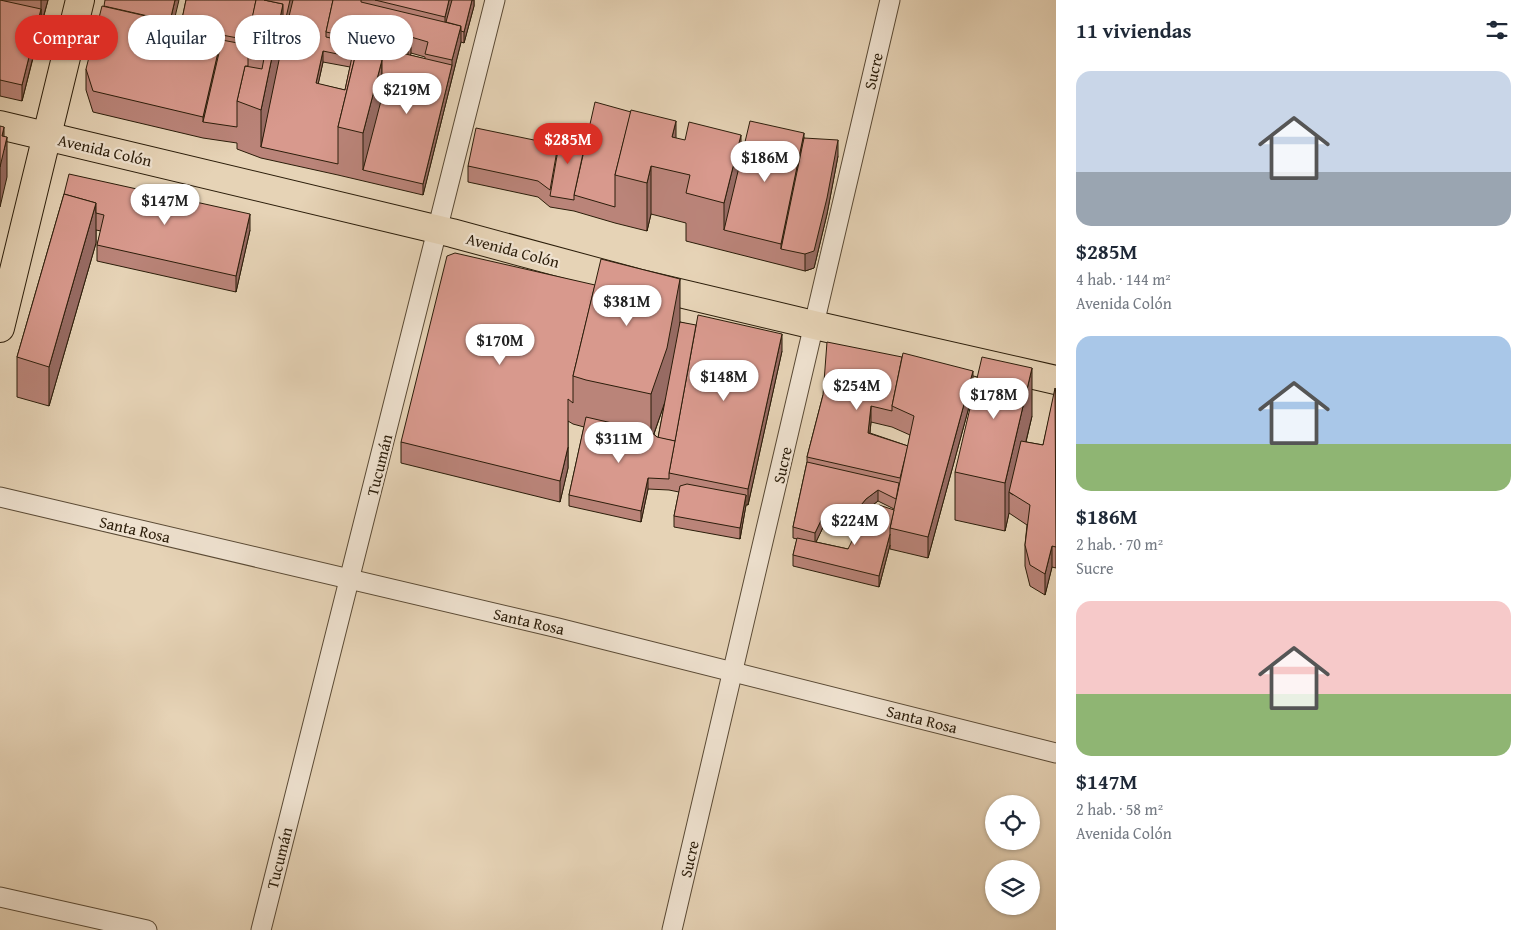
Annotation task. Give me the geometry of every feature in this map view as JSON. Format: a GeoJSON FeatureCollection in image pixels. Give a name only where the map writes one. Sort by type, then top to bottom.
{"type":"FeatureCollection","features":[{"type":"Feature","properties":{"kind":"main road"},"geometry":{"type":"LineString","coordinates":[[0,328],[80,0]]}},
{"type":"Feature","properties":{"kind":"main road","name":"Avenida Colón"},"geometry":{"type":"LineString","coordinates":[[0,125],[438,230],[637,283],[1056,380]]}},
{"type":"Feature","properties":{"kind":"street","name":"Tucumán"},"geometry":{"type":"LineString","coordinates":[[261,930],[496,0]]}},
{"type":"Feature","properties":{"kind":"street","name":"Sucre"},"geometry":{"type":"LineString","coordinates":[[672,930],[890,0]]}},
{"type":"Feature","properties":{"kind":"street","name":"Santa Rosa"},"geometry":{"type":"LineString","coordinates":[[0,497],[558,628],[1056,753]]}},
{"type":"Feature","properties":{"kind":"street"},"geometry":{"type":"LineString","coordinates":[[0,897],[147,930]]}},
{"type":"Feature","properties":{"kind":"building"},"geometry":{"type":"Polygon","coordinates":[[[0,0],[41,9],[40,15],[15,15],[15,60],[28,60],[22,85],[0,80],[0,0]]]}},
{"type":"Feature","properties":{"kind":"building"},"geometry":{"type":"Polygon","coordinates":[[[105,0],[175,0],[171,15],[144,15],[104,6],[105,0]]]}},
{"type":"Feature","properties":{"kind":"building"},"geometry":{"type":"Polygon","coordinates":[[[186,0],[256,0],[253,15],[235,15],[235,38],[225,36],[225,15],[183,15],[186,0]]]}},
{"type":"Feature","properties":{"kind":"building"},"geometry":{"type":"Polygon","coordinates":[[[256,0],[283,4],[281,15],[253,15],[256,0]]]}},
{"type":"Feature","properties":{"kind":"building"},"geometry":{"type":"Polygon","coordinates":[[[264,0],[290,0],[287,15],[283,15],[283,4],[264,0]]]}},
{"type":"Feature","properties":{"kind":"building"},"geometry":{"type":"Polygon","coordinates":[[[293,0],[333,0],[326,32],[326,37],[330,38],[330,52],[323,51],[316,83],[345,90],[351,60],[354,60],[338,127],[338,164],[261,147],[279,60],[320,60],[320,15],[289,15],[293,0]]]}},
{"type":"Feature","properties":{"kind":"building"},"geometry":{"type":"Polygon","coordinates":[[[333,0],[361,0],[361,2],[461,26],[452,60],[425,54],[428,42],[413,38],[413,15],[330,15],[330,33],[326,32],[333,0]]]}},
{"type":"Feature","properties":{"kind":"building"},"geometry":{"type":"Polygon","coordinates":[[[375,0],[449,0],[445,17],[375,0]]]}},
{"type":"Feature","properties":{"kind":"building"},"geometry":{"type":"Polygon","coordinates":[[[452,0],[472,0],[464,32],[461,31],[461,26],[446,22],[452,0]]]}},
{"type":"Feature","properties":{"kind":"building"},"geometry":{"type":"Polygon","coordinates":[[[102,6],[142,15],[128,15],[128,60],[216,60],[203,117],[93,91],[86,69],[88,60],[118,60],[118,15],[100,15],[102,6]]]}},
{"type":"Feature","properties":{"kind":"building"},"geometry":{"type":"Polygon","coordinates":[[[225,41],[235,42],[235,60],[248,60],[248,66],[245,66],[237,101],[237,127],[203,122],[217,60],[225,60],[225,41]]]}},
{"type":"Feature","properties":{"kind":"building"},"geometry":{"type":"Polygon","coordinates":[[[413,56],[452,65],[423,184],[363,170],[382,97],[382,60],[413,60],[413,56]]]}},
{"type":"Feature","properties":{"kind":"building"},"geometry":{"type":"Polygon","coordinates":[[[264,60],[271,60],[261,110],[237,101],[245,66],[262,69],[264,60]]]}},
{"type":"Feature","properties":{"kind":"building"},"geometry":{"type":"Polygon","coordinates":[[[354,60],[382,60],[363,133],[338,127],[354,60]]]}},
{"type":"Feature","properties":{"kind":"building"},"geometry":{"type":"Polygon","coordinates":[[[595,102],[631,112],[615,175],[615,207],[574,195],[595,102]]]}},
{"type":"Feature","properties":{"kind":"building"},"geometry":{"type":"Polygon","coordinates":[[[631,110],[676,121],[672,137],[685,140],[689,122],[741,135],[724,203],[686,193],[690,175],[651,166],[647,183],[615,175],[631,110]]]}},
{"type":"Feature","properties":{"kind":"building"},"geometry":{"type":"Polygon","coordinates":[[[750,121],[804,133],[781,244],[724,230],[750,121]]]}},
{"type":"Feature","properties":{"kind":"building"},"geometry":{"type":"Polygon","coordinates":[[[0,126],[4,127],[2,136],[7,137],[0,167],[0,126]]]}},
{"type":"Feature","properties":{"kind":"building"},"geometry":{"type":"Polygon","coordinates":[[[476,128],[558,145],[550,190],[538,181],[468,166],[476,128]]]}},
{"type":"Feature","properties":{"kind":"building"},"geometry":{"type":"Polygon","coordinates":[[[560,132],[587,135],[574,200],[550,196],[560,132]]]}},
{"type":"Feature","properties":{"kind":"building"},"geometry":{"type":"Polygon","coordinates":[[[804,138],[838,140],[827,198],[814,251],[805,254],[781,249],[804,138]]]}},
{"type":"Feature","properties":{"kind":"building"},"geometry":{"type":"Polygon","coordinates":[[[69,174],[250,214],[236,276],[97,245],[104,215],[96,213],[96,203],[64,194],[69,174]]]}},
{"type":"Feature","properties":{"kind":"building"},"geometry":{"type":"Polygon","coordinates":[[[64,194],[96,203],[49,367],[17,357],[64,194]]]}},
{"type":"Feature","properties":{"kind":"building"},"geometry":{"type":"Polygon","coordinates":[[[455,253],[595,285],[573,376],[573,403],[568,399],[568,447],[560,481],[401,442],[447,256],[455,253]]]}},
{"type":"Feature","properties":{"kind":"building"},"geometry":{"type":"Polygon","coordinates":[[[601,259],[680,279],[667,348],[651,394],[573,376],[601,259]]]}},
{"type":"Feature","properties":{"kind":"building"},"geometry":{"type":"Polygon","coordinates":[[[698,315],[782,334],[748,489],[669,473],[698,315]]]}},
{"type":"Feature","properties":{"kind":"building"},"geometry":{"type":"Polygon","coordinates":[[[680,322],[696,325],[675,441],[658,438],[680,322]]]}},
{"type":"Feature","properties":{"kind":"building"},"geometry":{"type":"Polygon","coordinates":[[[827,342],[902,357],[892,411],[871,406],[868,433],[908,446],[900,478],[807,457],[823,395],[827,342]]]}},
{"type":"Feature","properties":{"kind":"building"},"geometry":{"type":"Polygon","coordinates":[[[903,353],[973,371],[928,537],[890,528],[914,416],[892,406],[903,353]]]}},
{"type":"Feature","properties":{"kind":"building"},"geometry":{"type":"Polygon","coordinates":[[[982,357],[1032,368],[1005,483],[955,472],[982,357]]]}},
{"type":"Feature","properties":{"kind":"building"},"geometry":{"type":"Polygon","coordinates":[[[1055,388],[1056,547],[1052,546],[1045,574],[1030,565],[1025,545],[1030,505],[1009,492],[1021,441],[1043,445],[1055,388]]]}},
{"type":"Feature","properties":{"kind":"building"},"geometry":{"type":"Polygon","coordinates":[[[586,417],[651,432],[657,437],[675,441],[669,479],[648,478],[641,511],[569,495],[586,417]]]}},
{"type":"Feature","properties":{"kind":"building"},"geometry":{"type":"Polygon","coordinates":[[[807,462],[899,483],[896,499],[878,490],[866,499],[856,511],[826,510],[815,533],[793,527],[807,462]]]}},
{"type":"Feature","properties":{"kind":"building"},"geometry":{"type":"Polygon","coordinates":[[[687,484],[746,495],[740,528],[674,516],[680,486],[687,484]]]}},
{"type":"Feature","properties":{"kind":"building"},"geometry":{"type":"Polygon","coordinates":[[[879,505],[894,510],[879,576],[793,555],[797,538],[848,549],[861,523],[879,505]]]}}]}
